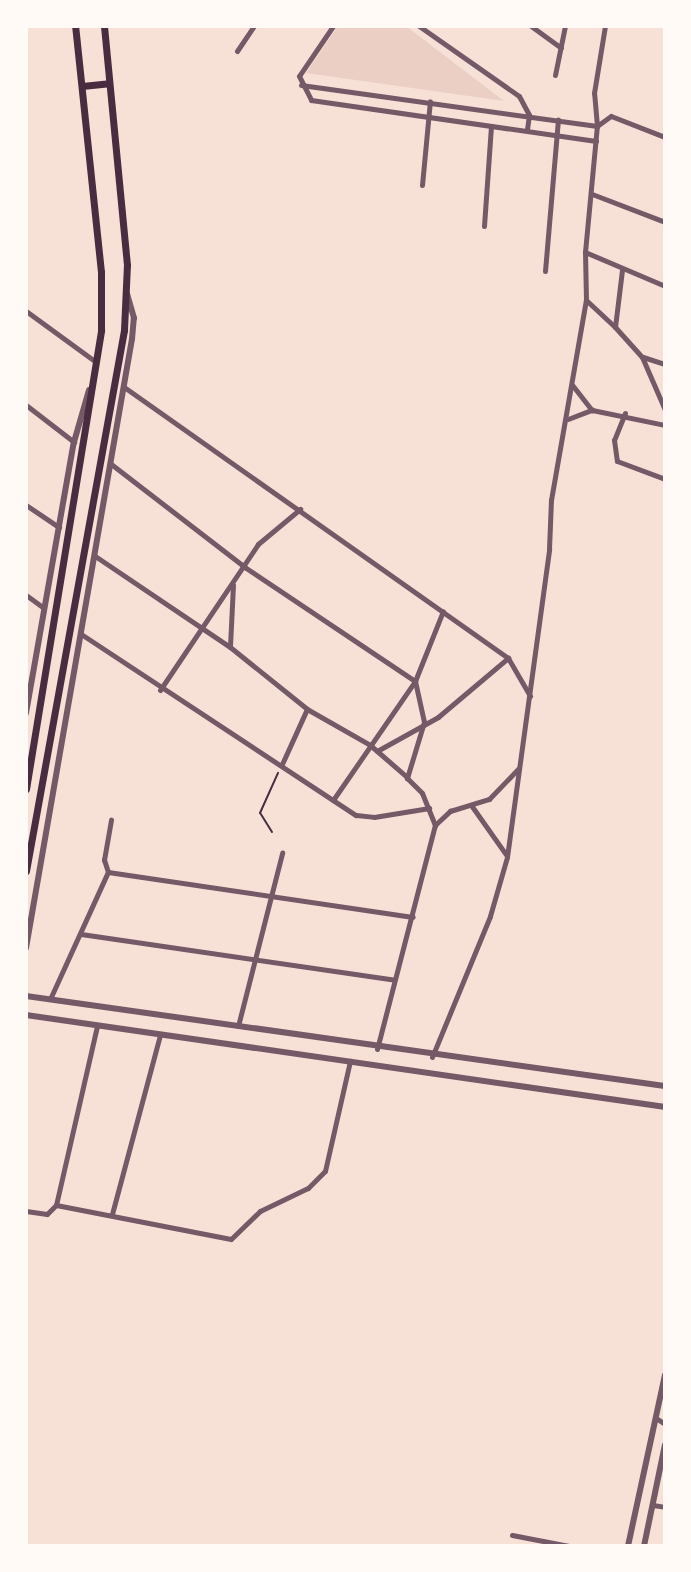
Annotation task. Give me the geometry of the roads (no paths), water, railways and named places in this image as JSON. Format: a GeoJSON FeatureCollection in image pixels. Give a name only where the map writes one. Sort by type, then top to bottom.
{"type":"FeatureCollection","features":[{"type":"Feature","properties":{"kind":"main road"},"geometry":{"type":"LineString","coordinates":[[26,789],[96,362],[101,272],[75,26]]}},
{"type":"Feature","properties":{"kind":"main road"},"geometry":{"type":"LineString","coordinates":[[26,871],[127,294],[104,26]]}},
{"type":"Feature","properties":{"kind":"main road"},"geometry":{"type":"LineString","coordinates":[[82,86],[109,83]]}},
{"type":"Feature","properties":{"kind":"street"},"geometry":{"type":"LineString","coordinates":[[237,51],[254,26]]}},
{"type":"Feature","properties":{"kind":"street"},"geometry":{"type":"LineString","coordinates":[[333,26],[302,68],[301,85],[311,100],[596,141]]}},
{"type":"Feature","properties":{"kind":"street"},"geometry":{"type":"LineString","coordinates":[[419,26],[519,96],[529,115],[527,130]]}},
{"type":"Feature","properties":{"kind":"street"},"geometry":{"type":"LineString","coordinates":[[531,26],[561,48]]}},
{"type":"Feature","properties":{"kind":"street"},"geometry":{"type":"LineString","coordinates":[[555,75],[565,26]]}},
{"type":"Feature","properties":{"kind":"street"},"geometry":{"type":"LineString","coordinates":[[432,1057],[490,916],[507,857],[530,696],[551,500],[586,300],[585,252],[597,126],[594,93],[605,26]]}},
{"type":"Feature","properties":{"kind":"street"},"geometry":{"type":"LineString","coordinates":[[301,85],[597,126],[611,116],[665,137]]}},
{"type":"Feature","properties":{"kind":"street"},"geometry":{"type":"LineString","coordinates":[[422,185],[430,101]]}},
{"type":"Feature","properties":{"kind":"street"},"geometry":{"type":"LineString","coordinates":[[545,271],[558,120]]}},
{"type":"Feature","properties":{"kind":"street"},"geometry":{"type":"LineString","coordinates":[[484,226],[491,126]]}},
{"type":"Feature","properties":{"kind":"street"},"geometry":{"type":"LineString","coordinates":[[592,194],[665,222]]}},
{"type":"Feature","properties":{"kind":"street"},"geometry":{"type":"LineString","coordinates":[[585,252],[665,286]]}},
{"type":"Feature","properties":{"kind":"street"},"geometry":{"type":"LineString","coordinates":[[615,327],[622,270]]}},
{"type":"Feature","properties":{"kind":"street"},"geometry":{"type":"LineString","coordinates":[[26,948],[124,387],[134,318],[127,294]]}},
{"type":"Feature","properties":{"kind":"street"},"geometry":{"type":"LineString","coordinates":[[586,300],[642,357],[665,410]]}},
{"type":"Feature","properties":{"kind":"street"},"geometry":{"type":"LineString","coordinates":[[26,311],[96,362]]}},
{"type":"Feature","properties":{"kind":"street"},"geometry":{"type":"LineString","coordinates":[[642,357],[665,364]]}},
{"type":"Feature","properties":{"kind":"street"},"geometry":{"type":"LineString","coordinates":[[26,713],[74,442],[92,383]]}},
{"type":"Feature","properties":{"kind":"street"},"geometry":{"type":"LineString","coordinates":[[572,385],[592,410]]}},
{"type":"Feature","properties":{"kind":"street"},"geometry":{"type":"LineString","coordinates":[[124,387],[508,658],[530,696]]}},
{"type":"Feature","properties":{"kind":"street"},"geometry":{"type":"LineString","coordinates":[[26,405],[74,442]]}},
{"type":"Feature","properties":{"kind":"street"},"geometry":{"type":"LineString","coordinates":[[567,420],[592,410],[625,413],[665,425]]}},
{"type":"Feature","properties":{"kind":"street"},"geometry":{"type":"LineString","coordinates":[[625,413],[614,440],[617,461],[665,479]]}},
{"type":"Feature","properties":{"kind":"street"},"geometry":{"type":"LineString","coordinates":[[111,464],[246,568],[415,681],[424,722],[407,778]]}},
{"type":"Feature","properties":{"kind":"street"},"geometry":{"type":"LineString","coordinates":[[26,505],[59,527]]}},
{"type":"Feature","properties":{"kind":"street"},"geometry":{"type":"LineString","coordinates":[[159,690],[246,568],[258,544],[300,509]]}},
{"type":"Feature","properties":{"kind":"street"},"geometry":{"type":"LineString","coordinates":[[95,556],[230,647],[307,709],[370,745],[407,778],[429,808],[435,825],[377,1049]]}},
{"type":"Feature","properties":{"kind":"street"},"geometry":{"type":"LineString","coordinates":[[230,647],[233,585]]}},
{"type":"Feature","properties":{"kind":"street"},"geometry":{"type":"LineString","coordinates":[[26,595],[44,608]]}},
{"type":"Feature","properties":{"kind":"street"},"geometry":{"type":"LineString","coordinates":[[333,800],[415,681],[443,611]]}},
{"type":"Feature","properties":{"kind":"street"},"geometry":{"type":"LineString","coordinates":[[81,634],[159,690],[282,764],[356,815],[374,817],[429,808]]}},
{"type":"Feature","properties":{"kind":"street"},"geometry":{"type":"LineString","coordinates":[[377,751],[424,722],[438,717],[508,658]]}},
{"type":"Feature","properties":{"kind":"street"},"geometry":{"type":"LineString","coordinates":[[282,764],[307,709]]}},
{"type":"Feature","properties":{"kind":"street"},"geometry":{"type":"LineString","coordinates":[[435,825],[450,811],[489,799],[519,768]]}},
{"type":"Feature","properties":{"kind":"street"},"geometry":{"type":"LineString","coordinates":[[471,805],[507,857]]}},
{"type":"Feature","properties":{"kind":"street"},"geometry":{"type":"LineString","coordinates":[[50,999],[108,872],[104,860],[111,820]]}},
{"type":"Feature","properties":{"kind":"street"},"geometry":{"type":"LineString","coordinates":[[238,1027],[282,853]]}},
{"type":"Feature","properties":{"kind":"street"},"geometry":{"type":"LineString","coordinates":[[108,872],[413,917]]}},
{"type":"Feature","properties":{"kind":"street"},"geometry":{"type":"LineString","coordinates":[[81,934],[395,980]]}},
{"type":"Feature","properties":{"kind":"street"},"geometry":{"type":"LineString","coordinates":[[26,996],[432,1057],[665,1086]]}},
{"type":"Feature","properties":{"kind":"street"},"geometry":{"type":"LineString","coordinates":[[26,1015],[665,1107]]}},
{"type":"Feature","properties":{"kind":"street"},"geometry":{"type":"LineString","coordinates":[[26,1211],[47,1214],[56,1205],[97,1026]]}},
{"type":"Feature","properties":{"kind":"street"},"geometry":{"type":"LineString","coordinates":[[112,1214],[160,1035]]}},
{"type":"Feature","properties":{"kind":"street"},"geometry":{"type":"LineString","coordinates":[[56,1205],[231,1239],[260,1211],[308,1188],[325,1171],[350,1061]]}},
{"type":"Feature","properties":{"kind":"street"},"geometry":{"type":"LineString","coordinates":[[628,1546],[665,1375]]}},
{"type":"Feature","properties":{"kind":"street"},"geometry":{"type":"LineString","coordinates":[[655,1417],[665,1424]]}},
{"type":"Feature","properties":{"kind":"street"},"geometry":{"type":"LineString","coordinates":[[644,1546],[665,1445]]}},
{"type":"Feature","properties":{"kind":"street"},"geometry":{"type":"LineString","coordinates":[[653,1505],[665,1507]]}},
{"type":"Feature","properties":{"kind":"street"},"geometry":{"type":"LineString","coordinates":[[512,1535],[569,1546]]}}]}
